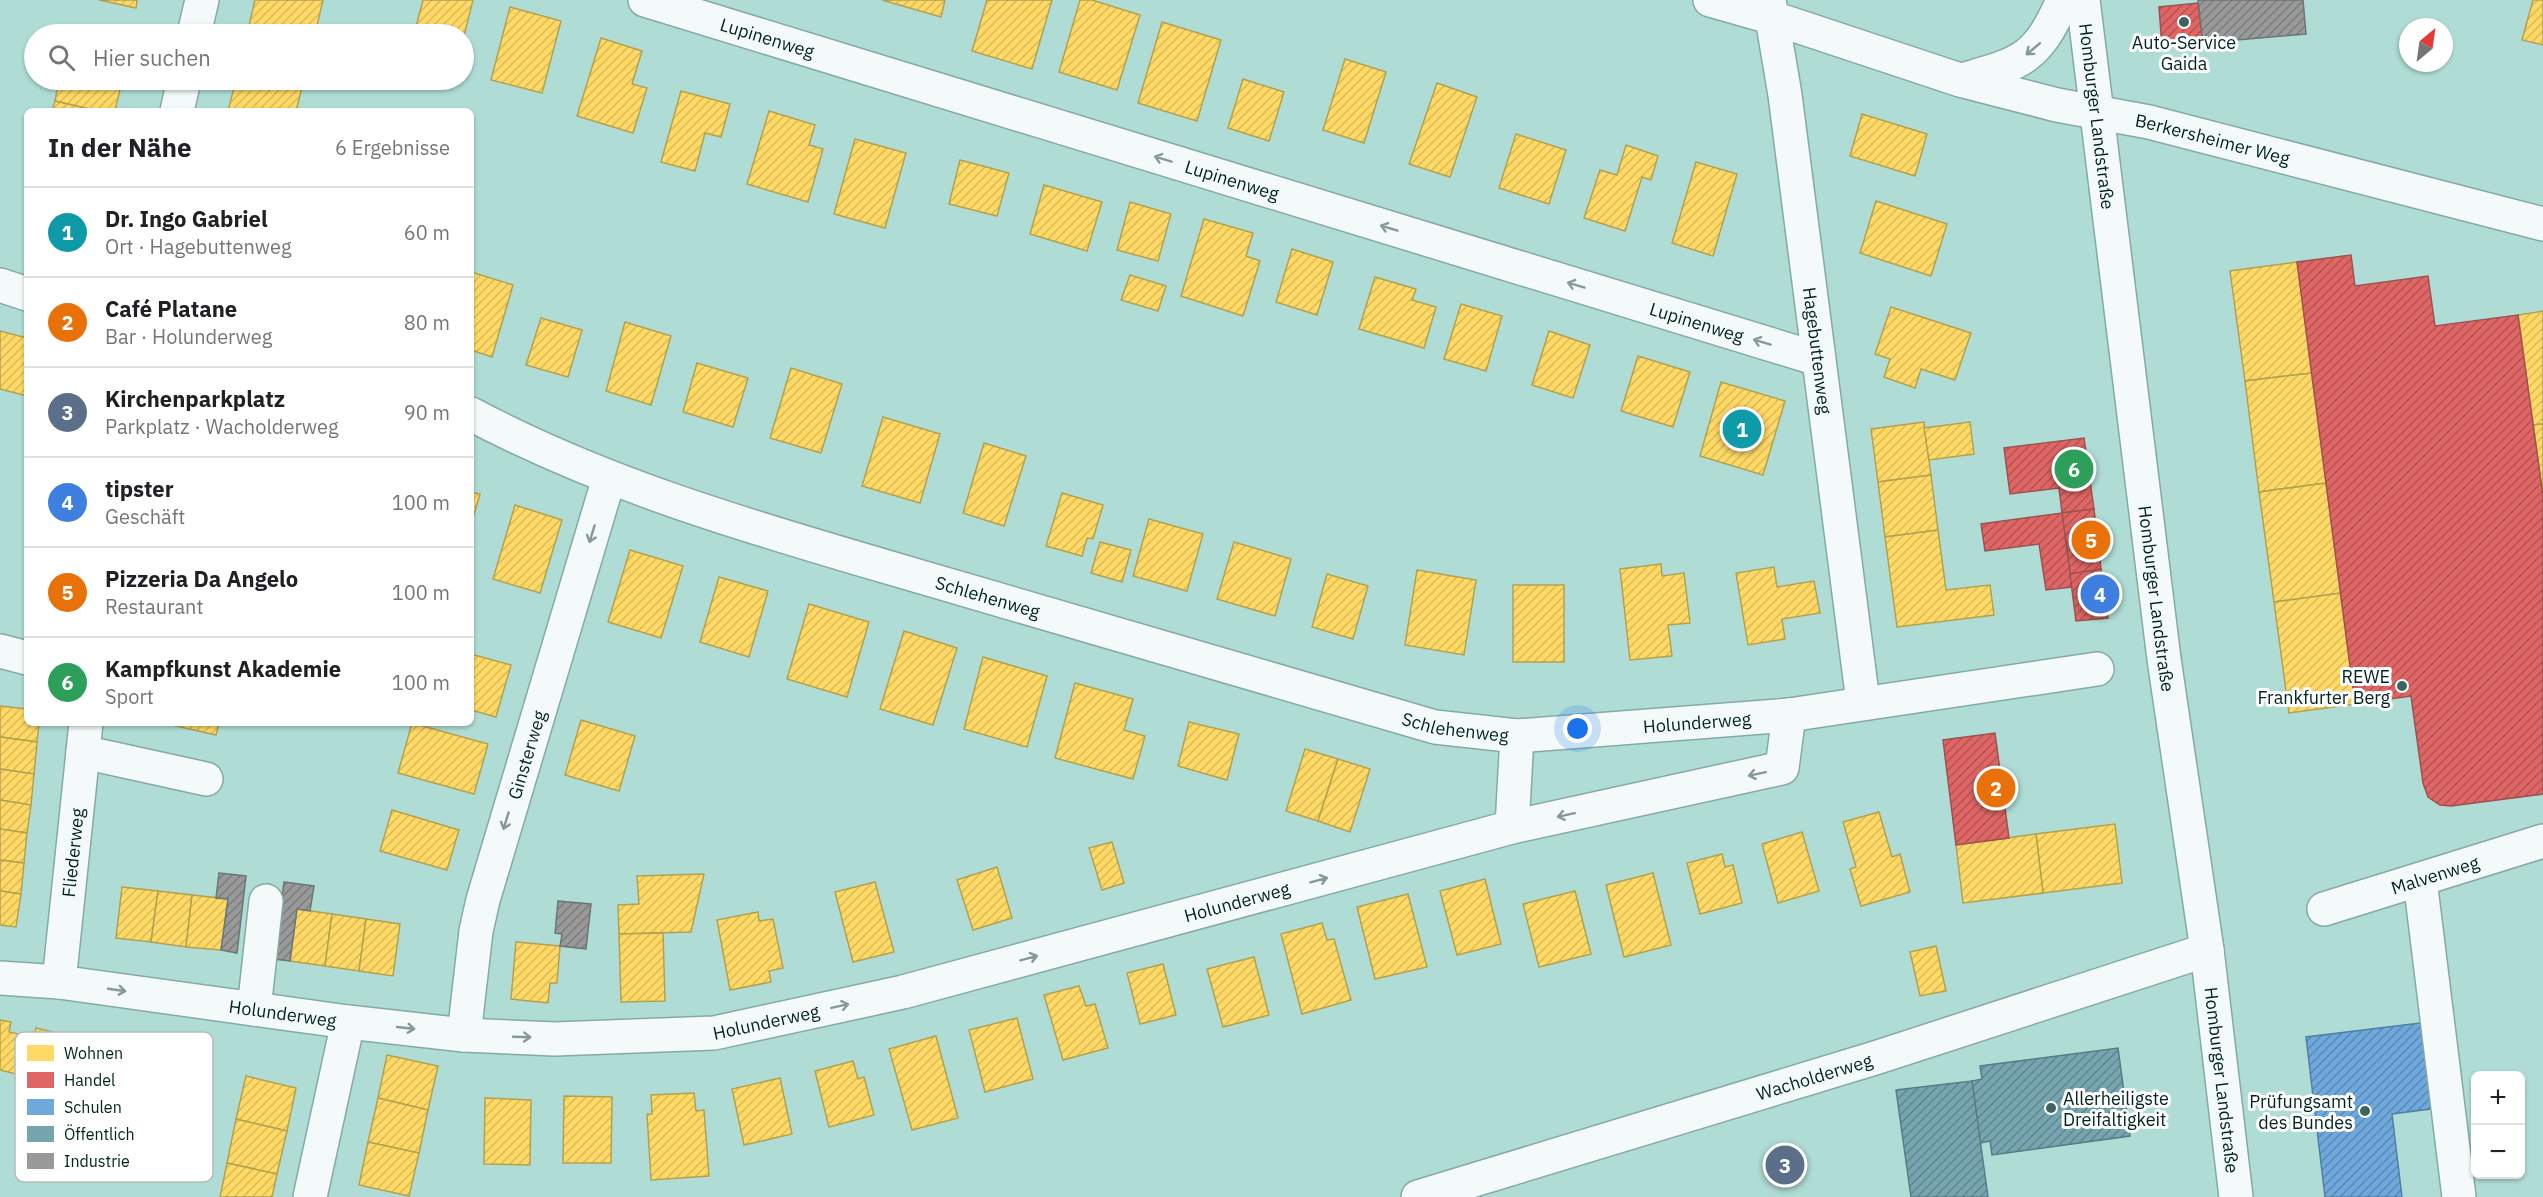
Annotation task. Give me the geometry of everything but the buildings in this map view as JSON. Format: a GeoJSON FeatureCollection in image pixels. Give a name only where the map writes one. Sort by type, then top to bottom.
{"type":"FeatureCollection","features":[{"type":"Feature","properties":{"kind":"street"},"geometry":{"type":"LineString","coordinates":[[196,24],[202,0]]}},
{"type":"Feature","properties":{"kind":"street","name":"Lupinenweg"},"geometry":{"type":"LineString","coordinates":[[645,0],[1818,359]]}},
{"type":"Feature","properties":{"kind":"street","name":"Berkersheimer Weg"},"geometry":{"type":"LineString","coordinates":[[1710,0],[1771,9],[1960,80],[2098,113],[2149,122],[2543,224]]}},
{"type":"Feature","properties":{"kind":"street"},"geometry":{"type":"LineString","coordinates":[[1960,80],[2010,66],[2037,48],[2063,0]]}},
{"type":"Feature","properties":{"kind":"street","name":"Homburger Landstraße"},"geometry":{"type":"LineString","coordinates":[[2083,0],[2164,659],[2208,950],[2236,1197]]}},
{"type":"Feature","properties":{"kind":"street","name":"Hagebuttenweg"},"geometry":{"type":"LineString","coordinates":[[1771,9],[1785,95],[1863,702]]}},
{"type":"Feature","properties":{"kind":"street"},"geometry":{"type":"LineString","coordinates":[[178,108],[182,90]]}},
{"type":"Feature","properties":{"kind":"street"},"geometry":{"type":"LineString","coordinates":[[0,285],[24,293]]}},
{"type":"Feature","properties":{"kind":"street","name":"Schlehenweg"},"geometry":{"type":"LineString","coordinates":[[474,416],[526,443],[609,478],[817,547],[1435,727],[1517,736]]}},
{"type":"Feature","properties":{"kind":"street","name":"Ginsterweg"},"geometry":{"type":"LineString","coordinates":[[464,1035],[476,931],[483,900],[609,478]]}},
{"type":"Feature","properties":{"kind":"street"},"geometry":{"type":"LineString","coordinates":[[0,651],[24,657]]}},
{"type":"Feature","properties":{"kind":"street","name":"Holunderweg"},"geometry":{"type":"LineString","coordinates":[[1517,736],[1789,715],[1863,702],[2097,669]]}},
{"type":"Feature","properties":{"kind":"street","name":"Holunderweg"},"geometry":{"type":"LineString","coordinates":[[0,978],[59,982],[348,1022],[464,1035],[555,1039],[714,1033],[903,992],[1512,827],[1782,768],[1789,715]]}},
{"type":"Feature","properties":{"kind":"street"},"geometry":{"type":"LineString","coordinates":[[1512,827],[1517,736]]}},
{"type":"Feature","properties":{"kind":"street"},"geometry":{"type":"LineString","coordinates":[[85,738],[206,779]]}},
{"type":"Feature","properties":{"kind":"street","name":"Fliederweg"},"geometry":{"type":"LineString","coordinates":[[59,982],[85,738]]}},
{"type":"Feature","properties":{"kind":"street","name":"Malvenweg"},"geometry":{"type":"LineString","coordinates":[[2324,909],[2543,841]]}},
{"type":"Feature","properties":{"kind":"street"},"geometry":{"type":"LineString","coordinates":[[2420,879],[2459,1197]]}},
{"type":"Feature","properties":{"kind":"street"},"geometry":{"type":"LineString","coordinates":[[254,1009],[266,901]]}},
{"type":"Feature","properties":{"kind":"street","name":"Wacholderweg"},"geometry":{"type":"LineString","coordinates":[[1419,1197],[1875,1058],[2208,950]]}},
{"type":"Feature","properties":{"kind":"street"},"geometry":{"type":"LineString","coordinates":[[310,1197],[348,1022]]}},
{"type":"Feature","properties":{"kind":"place","name":"Auto-Service Gaida"},"geometry":{"type":"Point","coordinates":[2184,22]}},
{"type":"Feature","properties":{"kind":"place","name":"Dr. Ingo Gabriel"},"geometry":{"type":"Point","coordinates":[1742,429]}},
{"type":"Feature","properties":{"kind":"place","name":"Kampfkunst Akademie"},"geometry":{"type":"Point","coordinates":[2074,469]}},
{"type":"Feature","properties":{"kind":"place","name":"Pizzeria Da Angelo"},"geometry":{"type":"Point","coordinates":[2091,540]}},
{"type":"Feature","properties":{"kind":"place","name":"tipster"},"geometry":{"type":"Point","coordinates":[2100,594]}},
{"type":"Feature","properties":{"kind":"place","name":"REWE Frankfurter Berg"},"geometry":{"type":"Point","coordinates":[2402,686]}},
{"type":"Feature","properties":{"kind":"place","name":"Café Platane"},"geometry":{"type":"Point","coordinates":[1996,788]}},
{"type":"Feature","properties":{"kind":"place","name":"Allerheiligste Dreifaltigkeit"},"geometry":{"type":"Point","coordinates":[2051,1108]}},
{"type":"Feature","properties":{"kind":"place","name":"Prüfungsamt des Bundes"},"geometry":{"type":"Point","coordinates":[2365,1111]}},
{"type":"Feature","properties":{"kind":"place","name":"Kirchenparkplatz"},"geometry":{"type":"Point","coordinates":[1785,1165]}}]}
